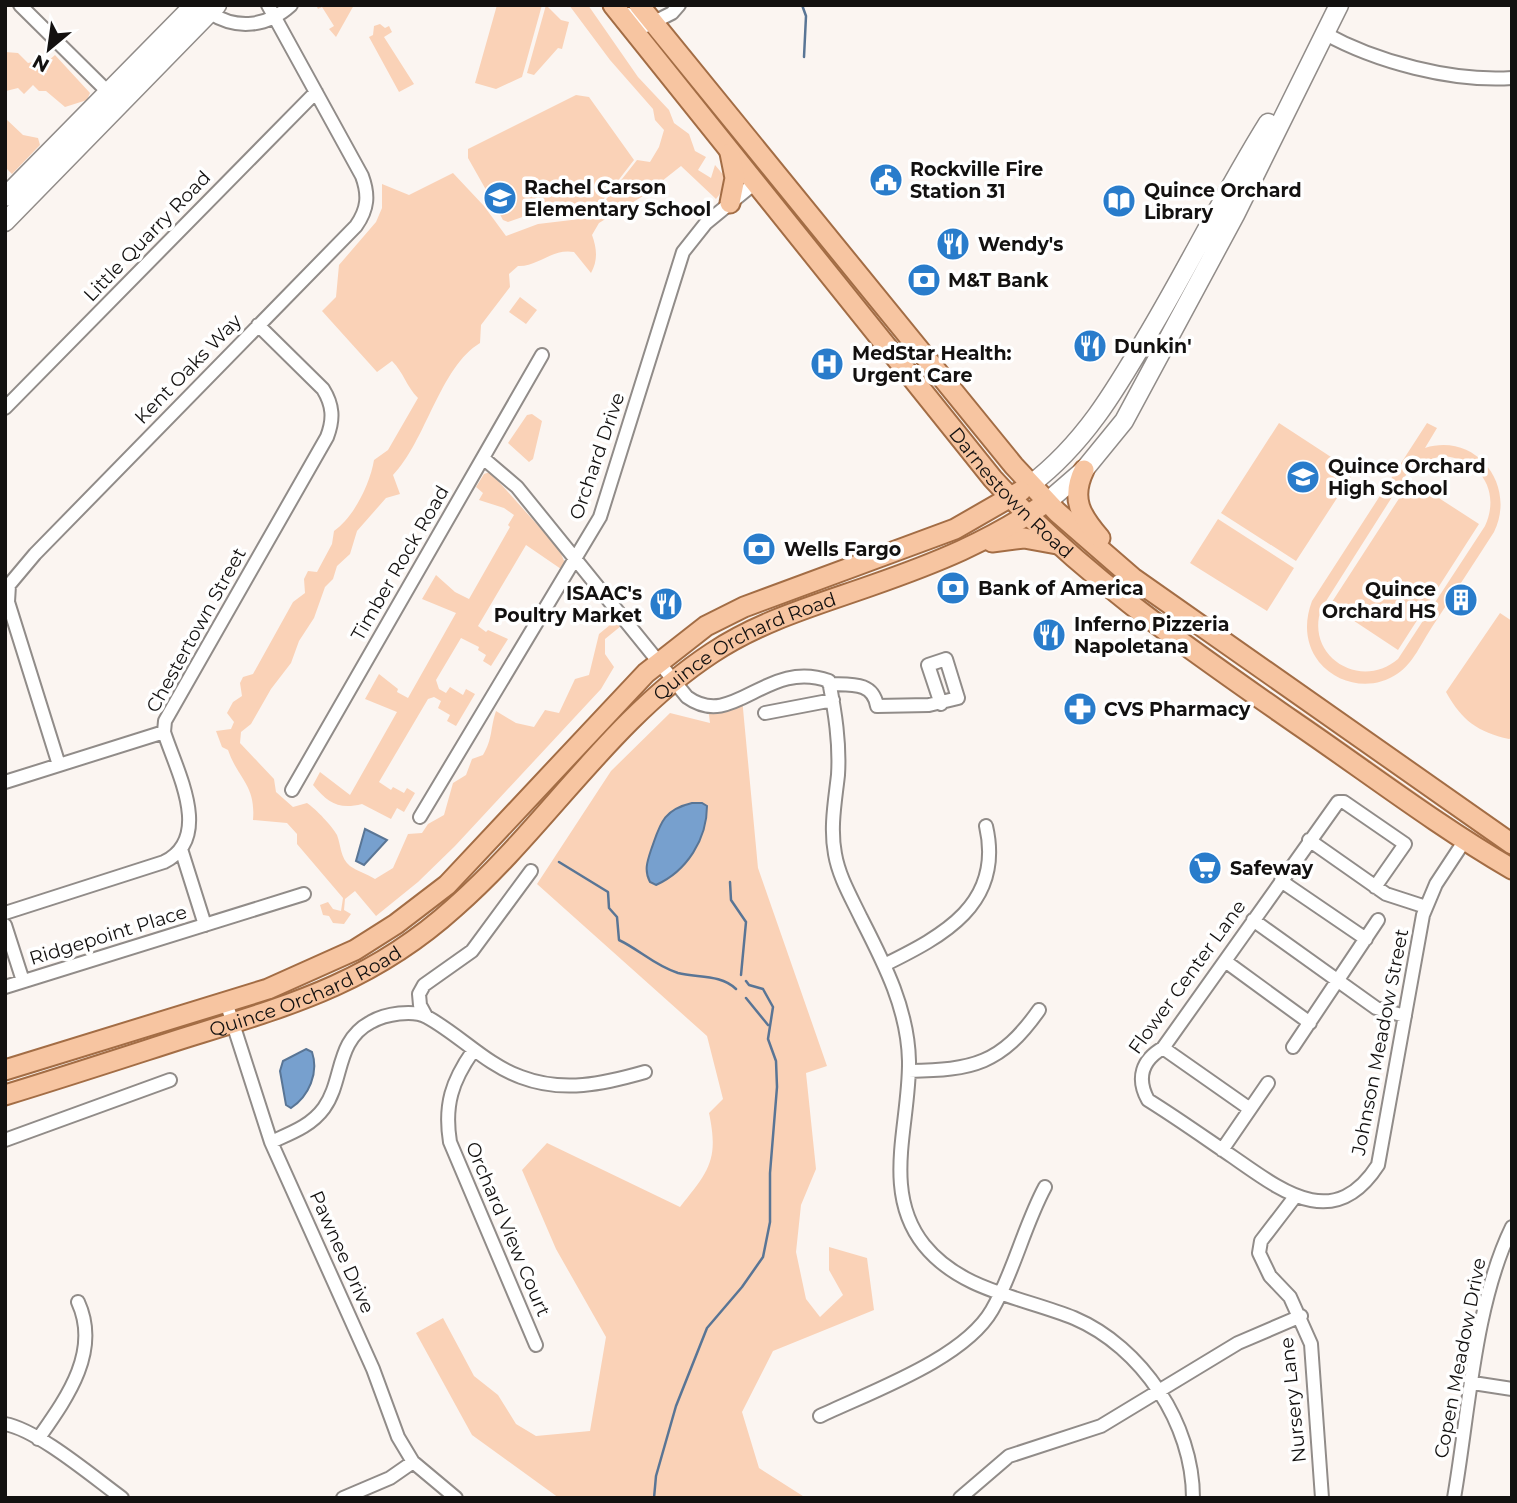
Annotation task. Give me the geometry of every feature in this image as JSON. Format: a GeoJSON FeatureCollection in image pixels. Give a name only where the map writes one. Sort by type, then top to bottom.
{"type":"FeatureCollection","features":[{"type":"Feature","properties":{"kind":"main road","name":"Darnestown Road"},"geometry":{"type":"LineString","coordinates":[[615,5],[755,182],[1027,516],[1155,625],[1465,840],[1512,869]]}},
{"type":"Feature","properties":{"kind":"main road","name":"Darnestown Road"},"geometry":{"type":"LineString","coordinates":[[639,5],[1030,485],[1047,502],[1111,561],[1204,631],[1512,844]]}},
{"type":"Feature","properties":{"kind":"main road"},"geometry":{"type":"LineString","coordinates":[[694,74],[702,97],[749,158],[755,182],[769,188],[824,247],[848,263]]}},
{"type":"Feature","properties":{"kind":"main road"},"geometry":{"type":"LineString","coordinates":[[729,149],[735,178],[730,203]]}},
{"type":"Feature","properties":{"kind":"main road"},"geometry":{"type":"LineString","coordinates":[[1084,470],[1078,481],[1078,511],[1101,540],[1111,561]]}},
{"type":"Feature","properties":{"kind":"main road","name":"Quince Orchard Road"},"geometry":{"type":"LineString","coordinates":[[5,1070],[226,1002],[305,974],[355,950],[425,904],[468,863],[659,660],[723,617],[850,566],[955,529],[1011,499],[1030,485]]}},
{"type":"Feature","properties":{"kind":"main road","name":"Quince Orchard Road"},"geometry":{"type":"LineString","coordinates":[[5,1096],[289,1007],[354,978],[423,934],[469,894],[640,709],[674,679],[743,635],[988,541],[1047,502]]}},
{"type":"Feature","properties":{"kind":"main road"},"geometry":{"type":"LineString","coordinates":[[988,541],[998,543],[1024,538],[1057,544]]}},
{"type":"Feature","properties":{"kind":"main road"},"geometry":{"type":"LineString","coordinates":[[830,600],[847,578],[850,566]]}},
{"type":"Feature","properties":{"kind":"street","name":"Kent Oaks Way"},"geometry":{"type":"LineString","coordinates":[[59,765],[8,602],[9,585],[15,574],[356,226],[365,209],[368,197],[362,176],[268,5]]}},
{"type":"Feature","properties":{"kind":"street"},"geometry":{"type":"LineString","coordinates":[[5,197],[115,98],[207,8],[230,23],[244,25],[275,17],[291,5]]}},
{"type":"Feature","properties":{"kind":"street"},"geometry":{"type":"LineString","coordinates":[[615,5],[642,26],[653,23],[679,5]]}},
{"type":"Feature","properties":{"kind":"street","name":"Quince Orchard Road"},"geometry":{"type":"LineString","coordinates":[[1047,502],[1084,470],[1124,421],[1235,215],[1339,5]]}},
{"type":"Feature","properties":{"kind":"street"},"geometry":{"type":"LineString","coordinates":[[21,6],[115,98]]}},
{"type":"Feature","properties":{"kind":"street"},"geometry":{"type":"LineString","coordinates":[[1324,33],[1381,60],[1473,76],[1512,78]]}},
{"type":"Feature","properties":{"kind":"street","name":"Quince Orchard Road"},"geometry":{"type":"LineString","coordinates":[[1030,485],[1072,447],[1110,399],[1162,316],[1251,151],[1324,33]]}},
{"type":"Feature","properties":{"kind":"street","name":"Little Quarry Road"},"geometry":{"type":"LineString","coordinates":[[5,408],[316,92]]}},
{"type":"Feature","properties":{"kind":"street"},"geometry":{"type":"LineString","coordinates":[[5,222],[115,98]]}},
{"type":"Feature","properties":{"kind":"street","name":"Orchard Drive"},"geometry":{"type":"LineString","coordinates":[[419,817],[577,558],[605,505],[680,257],[694,236],[755,182]]}},
{"type":"Feature","properties":{"kind":"street","name":"Chestertown Street"},"geometry":{"type":"LineString","coordinates":[[181,849],[189,832],[190,817],[164,732],[172,706],[331,428],[332,410],[323,389],[258,325]]}},
{"type":"Feature","properties":{"kind":"street","name":"Timber Rock Road"},"geometry":{"type":"LineString","coordinates":[[292,790],[542,355]]}},
{"type":"Feature","properties":{"kind":"street"},"geometry":{"type":"LineString","coordinates":[[483,458],[510,479],[687,696],[708,707],[722,706],[777,680],[815,676],[829,684],[869,688],[875,694],[877,706],[941,704]]}},
{"type":"Feature","properties":{"kind":"street"},"geometry":{"type":"LineString","coordinates":[[829,684],[839,741],[834,807],[835,854],[847,890],[884,965],[904,1015],[909,1071],[898,1175],[907,1216],[923,1244],[943,1265],[967,1280],[1073,1318],[1099,1331],[1131,1357],[1158,1391],[1176,1420],[1190,1466],[1193,1498]]}},
{"type":"Feature","properties":{"kind":"street"},"geometry":{"type":"LineString","coordinates":[[765,713],[833,700]]}},
{"type":"Feature","properties":{"kind":"street"},"geometry":{"type":"LineString","coordinates":[[5,782],[164,732]]}},
{"type":"Feature","properties":{"kind":"street"},"geometry":{"type":"LineString","coordinates":[[1375,887],[1405,844],[1344,802],[1334,805],[1310,840],[1375,887],[1394,899],[1426,907]]}},
{"type":"Feature","properties":{"kind":"street"},"geometry":{"type":"LineString","coordinates":[[884,965],[939,937],[966,912],[988,867],[991,848],[986,826]]}},
{"type":"Feature","properties":{"kind":"street","name":"Flower Center Lane"},"geometry":{"type":"LineString","coordinates":[[1294,1198],[1148,1100],[1141,1081],[1152,1054],[1163,1048],[1310,840]]}},
{"type":"Feature","properties":{"kind":"street","name":"Johnson Meadow Street"},"geometry":{"type":"LineString","coordinates":[[1294,1198],[1336,1200],[1360,1186],[1378,1165],[1426,907],[1436,884],[1465,840]]}},
{"type":"Feature","properties":{"kind":"street"},"geometry":{"type":"LineString","coordinates":[[5,913],[164,862],[181,849]]}},
{"type":"Feature","properties":{"kind":"street","name":"Ridgepoint Place"},"geometry":{"type":"LineString","coordinates":[[181,849],[205,925]]}},
{"type":"Feature","properties":{"kind":"street"},"geometry":{"type":"LineString","coordinates":[[531,871],[517,895],[472,951],[424,985],[419,994],[420,1005],[426,1016],[473,1051],[521,1077],[566,1087],[608,1083],[645,1072]]}},
{"type":"Feature","properties":{"kind":"street","name":"Johnson Meadow Street"},"geometry":{"type":"LineString","coordinates":[[1281,881],[1366,939]]}},
{"type":"Feature","properties":{"kind":"street","name":"Ridgepoint Place"},"geometry":{"type":"LineString","coordinates":[[5,987],[304,894]]}},
{"type":"Feature","properties":{"kind":"street"},"geometry":{"type":"LineString","coordinates":[[1254,920],[1376,1008],[1405,1016]]}},
{"type":"Feature","properties":{"kind":"street","name":"Johnson Meadow Street"},"geometry":{"type":"LineString","coordinates":[[1293,1047],[1378,920]]}},
{"type":"Feature","properties":{"kind":"street","name":"Ridgepoint Place"},"geometry":{"type":"LineString","coordinates":[[5,925],[23,981]]}},
{"type":"Feature","properties":{"kind":"street"},"geometry":{"type":"LineString","coordinates":[[1224,961],[1310,1023]]}},
{"type":"Feature","properties":{"kind":"street","name":"Pawnee Drive"},"geometry":{"type":"LineString","coordinates":[[226,1002],[271,1142],[373,1369],[398,1437],[414,1462],[456,1498]]}},
{"type":"Feature","properties":{"kind":"street"},"geometry":{"type":"LineString","coordinates":[[909,1071],[953,1071],[991,1059],[1010,1047],[1039,1010]]}},
{"type":"Feature","properties":{"kind":"street"},"geometry":{"type":"LineString","coordinates":[[271,1142],[306,1126],[322,1111],[334,1089],[342,1053],[354,1035],[371,1022],[387,1016],[410,1013],[426,1016]]}},
{"type":"Feature","properties":{"kind":"street"},"geometry":{"type":"LineString","coordinates":[[1163,1048],[1250,1109]]}},
{"type":"Feature","properties":{"kind":"street","name":"Orchard View Court"},"geometry":{"type":"LineString","coordinates":[[473,1051],[451,1088],[447,1108],[450,1142],[536,1345]]}},
{"type":"Feature","properties":{"kind":"street"},"geometry":{"type":"LineString","coordinates":[[5,1140],[170,1080]]}},
{"type":"Feature","properties":{"kind":"street"},"geometry":{"type":"LineString","coordinates":[[1222,1150],[1268,1083]]}},
{"type":"Feature","properties":{"kind":"street"},"geometry":{"type":"LineString","coordinates":[[820,1416],[960,1346],[986,1320],[1045,1186]]}},
{"type":"Feature","properties":{"kind":"street","name":"Nursery Lane"},"geometry":{"type":"LineString","coordinates":[[1294,1198],[1261,1241],[1259,1253],[1270,1276],[1290,1297],[1301,1316],[1311,1344],[1322,1498]]}},
{"type":"Feature","properties":{"kind":"street","name":"Copen Meadow Drive"},"geometry":{"type":"LineString","coordinates":[[1454,1498],[1487,1297],[1500,1252],[1512,1227]]}},
{"type":"Feature","properties":{"kind":"street"},"geometry":{"type":"LineString","coordinates":[[38,1439],[61,1406],[80,1367],[86,1341],[85,1318],[78,1302]]}},
{"type":"Feature","properties":{"kind":"street"},"geometry":{"type":"LineString","coordinates":[[960,1498],[1009,1456],[1101,1426],[1238,1343],[1301,1316]]}},
{"type":"Feature","properties":{"kind":"street"},"geometry":{"type":"LineString","coordinates":[[1473,1383],[1512,1388]]}},
{"type":"Feature","properties":{"kind":"street"},"geometry":{"type":"LineString","coordinates":[[5,1424],[16,1426],[38,1439],[122,1498]]}},
{"type":"Feature","properties":{"kind":"street"},"geometry":{"type":"LineString","coordinates":[[343,1498],[390,1478],[414,1462]]}},
{"type":"Feature","properties":{"kind":"shaded area"},"geometry":{"type":"Polygon","coordinates":[[[316,5],[354,5],[336,37],[329,29],[334,26],[322,7],[318,9],[316,5]]]}},
{"type":"Feature","properties":{"kind":"shaded area"},"geometry":{"type":"Polygon","coordinates":[[[497,5],[542,5],[522,77],[496,89],[475,83],[497,5]]]}},
{"type":"Feature","properties":{"kind":"shaded area"},"geometry":{"type":"Polygon","coordinates":[[[546,5],[561,20],[569,22],[562,49],[558,48],[534,75],[527,73],[546,5]]]}},
{"type":"Feature","properties":{"kind":"shaded area"},"geometry":{"type":"Polygon","coordinates":[[[569,5],[588,5],[638,77],[669,110],[674,123],[689,134],[695,151],[706,157],[698,170],[711,178],[715,165],[726,178],[723,190],[716,199],[681,166],[643,196],[599,223],[592,235],[596,254],[591,273],[574,252],[566,251],[532,264],[518,266],[509,274],[510,287],[481,325],[480,343],[466,354],[454,369],[405,461],[393,475],[400,494],[386,498],[357,531],[350,554],[337,566],[333,579],[325,587],[314,618],[299,641],[291,663],[271,689],[251,724],[241,732],[240,743],[274,779],[276,792],[293,807],[307,803],[315,809],[337,835],[347,863],[375,879],[393,868],[408,834],[422,833],[428,824],[444,815],[453,783],[466,775],[472,759],[483,755],[486,749],[496,711],[516,723],[534,727],[545,710],[559,713],[575,679],[589,675],[599,634],[616,620],[621,626],[605,639],[605,654],[614,667],[601,689],[418,882],[376,916],[355,891],[345,899],[344,910],[351,914],[344,924],[333,923],[329,916],[323,915],[320,905],[328,902],[333,909],[341,911],[343,898],[297,844],[297,834],[287,823],[253,820],[249,790],[228,750],[222,747],[216,731],[231,729],[234,722],[227,713],[233,702],[242,696],[240,683],[243,677],[253,674],[293,602],[305,593],[304,579],[308,571],[317,572],[332,544],[334,531],[360,499],[374,460],[388,450],[418,398],[392,361],[377,372],[322,311],[336,297],[339,265],[376,222],[382,208],[382,184],[409,195],[453,173],[484,206],[506,236],[538,224],[580,219],[589,209],[600,207],[637,160],[650,162],[659,147],[664,130],[655,120],[653,109],[610,60],[569,5]]]}},
{"type":"Feature","properties":{"kind":"shaded area"},"geometry":{"type":"Polygon","coordinates":[[[380,24],[385,28],[389,26],[392,32],[384,37],[414,84],[399,92],[369,37],[373,35],[374,26],[380,24]]]}},
{"type":"Feature","properties":{"kind":"shaded area"},"geometry":{"type":"Polygon","coordinates":[[[5,52],[18,53],[28,63],[37,61],[42,66],[55,55],[90,93],[87,100],[65,107],[46,91],[39,91],[33,85],[24,94],[18,88],[6,91],[5,52]]]}},
{"type":"Feature","properties":{"kind":"shaded area"},"geometry":{"type":"Polygon","coordinates":[[[576,95],[589,97],[634,160],[600,204],[534,213],[508,222],[503,220],[468,158],[468,149],[576,95]]]}},
{"type":"Feature","properties":{"kind":"shaded area"},"geometry":{"type":"Polygon","coordinates":[[[5,118],[23,135],[38,138],[40,145],[12,174],[5,167],[5,118]]]}},
{"type":"Feature","properties":{"kind":"shaded area"},"geometry":{"type":"Polygon","coordinates":[[[520,297],[537,310],[526,324],[509,312],[520,297]]]}},
{"type":"Feature","properties":{"kind":"shaded area"},"geometry":{"type":"Polygon","coordinates":[[[532,414],[542,421],[533,459],[529,462],[508,443],[527,415],[532,414]]]}},
{"type":"Feature","properties":{"kind":"shaded area"},"geometry":{"type":"Polygon","coordinates":[[[1279,423],[1354,472],[1296,561],[1221,513],[1279,423]]]}},
{"type":"Feature","properties":{"kind":"shaded area"},"geometry":{"type":"Polygon","coordinates":[[[1427,423],[1437,428],[1425,448],[1444,445],[1461,448],[1475,455],[1487,466],[1496,481],[1500,497],[1500,514],[1494,532],[1403,670],[1377,683],[1366,684],[1345,680],[1327,670],[1314,655],[1309,640],[1307,625],[1312,601],[1427,423]],[[1442,456],[1421,462],[1406,475],[1321,609],[1318,626],[1321,642],[1340,664],[1353,670],[1368,671],[1383,668],[1398,659],[1485,526],[1490,501],[1484,479],[1477,470],[1455,458],[1442,456]]]}},
{"type":"Feature","properties":{"kind":"shaded area"},"geometry":{"type":"Polygon","coordinates":[[[490,472],[559,549],[565,563],[561,569],[526,545],[478,626],[486,632],[488,630],[508,639],[491,666],[483,661],[486,655],[478,650],[479,647],[461,638],[436,680],[439,689],[446,693],[450,687],[463,695],[466,689],[475,694],[456,726],[447,721],[450,715],[438,708],[441,701],[434,697],[428,699],[379,782],[391,790],[393,787],[404,793],[407,788],[415,793],[404,812],[397,808],[391,819],[362,804],[334,804],[313,785],[320,772],[350,795],[397,712],[365,699],[379,674],[398,689],[397,692],[408,698],[456,613],[422,599],[436,575],[455,592],[469,599],[510,527],[508,525],[514,515],[504,508],[479,500],[483,493],[476,487],[484,474],[490,472]]]}},
{"type":"Feature","properties":{"kind":"shaded area"},"geometry":{"type":"Polygon","coordinates":[[[1411,480],[1479,524],[1398,650],[1330,605],[1411,480]]]}},
{"type":"Feature","properties":{"kind":"shaded area"},"geometry":{"type":"Polygon","coordinates":[[[1218,519],[1294,568],[1267,611],[1190,563],[1218,519]]]}},
{"type":"Feature","properties":{"kind":"shaded area"},"geometry":{"type":"Polygon","coordinates":[[[1500,613],[1512,621],[1512,738],[1509,739],[1488,733],[1472,724],[1458,711],[1446,692],[1500,613]]]}},
{"type":"Feature","properties":{"kind":"shaded area"},"geometry":{"type":"Polygon","coordinates":[[[742,698],[758,868],[827,1066],[806,1073],[816,1169],[801,1205],[796,1252],[806,1299],[820,1317],[843,1295],[829,1270],[829,1247],[867,1258],[874,1310],[773,1351],[742,1412],[759,1468],[806,1498],[559,1498],[472,1435],[416,1333],[443,1318],[474,1376],[498,1395],[516,1424],[536,1436],[590,1431],[606,1337],[556,1249],[522,1170],[547,1143],[680,1207],[705,1174],[709,1164],[713,1142],[709,1113],[723,1099],[707,1036],[537,884],[611,771],[670,713],[710,723],[708,707],[742,698]]]}},
{"type":"Feature","properties":{"kind":"shaded area"},"geometry":{"type":"Polygon","coordinates":[[[1280,701],[1300,711],[1465,827],[1512,851],[1512,860],[1280,701]]]}},
{"type":"Feature","properties":{"kind":"water"},"geometry":{"type":"Polygon","coordinates":[[[692,803],[707,806],[699,842],[686,863],[656,885],[650,882],[647,866],[660,826],[668,814],[692,803]]]}},
{"type":"Feature","properties":{"kind":"water"},"geometry":{"type":"Polygon","coordinates":[[[365,829],[387,840],[364,865],[356,861],[365,829]]]}},
{"type":"Feature","properties":{"kind":"water"},"geometry":{"type":"Polygon","coordinates":[[[306,1049],[312,1052],[313,1076],[303,1097],[291,1108],[286,1105],[280,1071],[283,1061],[306,1049]]]}},
{"type":"Feature","properties":{"kind":"waterway"},"geometry":{"type":"LineString","coordinates":[[802,5],[806,16],[804,57]]}},
{"type":"Feature","properties":{"kind":"waterway"},"geometry":{"type":"LineString","coordinates":[[559,862],[608,892],[609,908],[617,917],[619,940],[670,970],[723,981],[736,989]]}},
{"type":"Feature","properties":{"kind":"waterway"},"geometry":{"type":"LineString","coordinates":[[730,882],[731,900],[746,922],[741,975]]}},
{"type":"Feature","properties":{"kind":"waterway"},"geometry":{"type":"LineString","coordinates":[[654,1498],[656,1476],[676,1406],[707,1328],[763,1257],[770,1222],[770,1173],[777,1087],[776,1061],[768,1039],[773,1007],[763,989],[749,985],[746,981]]}},
{"type":"Feature","properties":{"kind":"waterway"},"geometry":{"type":"LineString","coordinates":[[746,998],[768,1025]]}},
{"type":"Feature","properties":{"kind":"place","name":"Rockville Fire Station 31"},"geometry":{"type":"Point","coordinates":[886,180]}},
{"type":"Feature","properties":{"kind":"place","name":"Rachel Carson Elementary School"},"geometry":{"type":"Point","coordinates":[500,198]}},
{"type":"Feature","properties":{"kind":"place","name":"Quince Orchard Library"},"geometry":{"type":"Point","coordinates":[1119,201]}},
{"type":"Feature","properties":{"kind":"place","name":"Wendy's"},"geometry":{"type":"Point","coordinates":[953,244]}},
{"type":"Feature","properties":{"kind":"place","name":"M&T Bank"},"geometry":{"type":"Point","coordinates":[924,280]}},
{"type":"Feature","properties":{"kind":"place","name":"Dunkin'"},"geometry":{"type":"Point","coordinates":[1090,346]}},
{"type":"Feature","properties":{"kind":"place","name":"MedStar Health: Urgent Care"},"geometry":{"type":"Point","coordinates":[827,364]}},
{"type":"Feature","properties":{"kind":"place","name":"Quince Orchard High School"},"geometry":{"type":"Point","coordinates":[1303,477]}},
{"type":"Feature","properties":{"kind":"place","name":"Wells Fargo"},"geometry":{"type":"Point","coordinates":[759,549]}},
{"type":"Feature","properties":{"kind":"place","name":"Bank of America"},"geometry":{"type":"Point","coordinates":[953,588]}},
{"type":"Feature","properties":{"kind":"place","name":"Quince Orchard HS"},"geometry":{"type":"Point","coordinates":[1461,600]}},
{"type":"Feature","properties":{"kind":"place","name":"ISAAC's Poultry Market"},"geometry":{"type":"Point","coordinates":[666,604]}},
{"type":"Feature","properties":{"kind":"place","name":"Inferno Pizzeria Napoletana"},"geometry":{"type":"Point","coordinates":[1049,635]}},
{"type":"Feature","properties":{"kind":"place","name":"CVS Pharmacy"},"geometry":{"type":"Point","coordinates":[1080,709]}},
{"type":"Feature","properties":{"kind":"place","name":"Safeway"},"geometry":{"type":"Point","coordinates":[1205,868]}}]}
